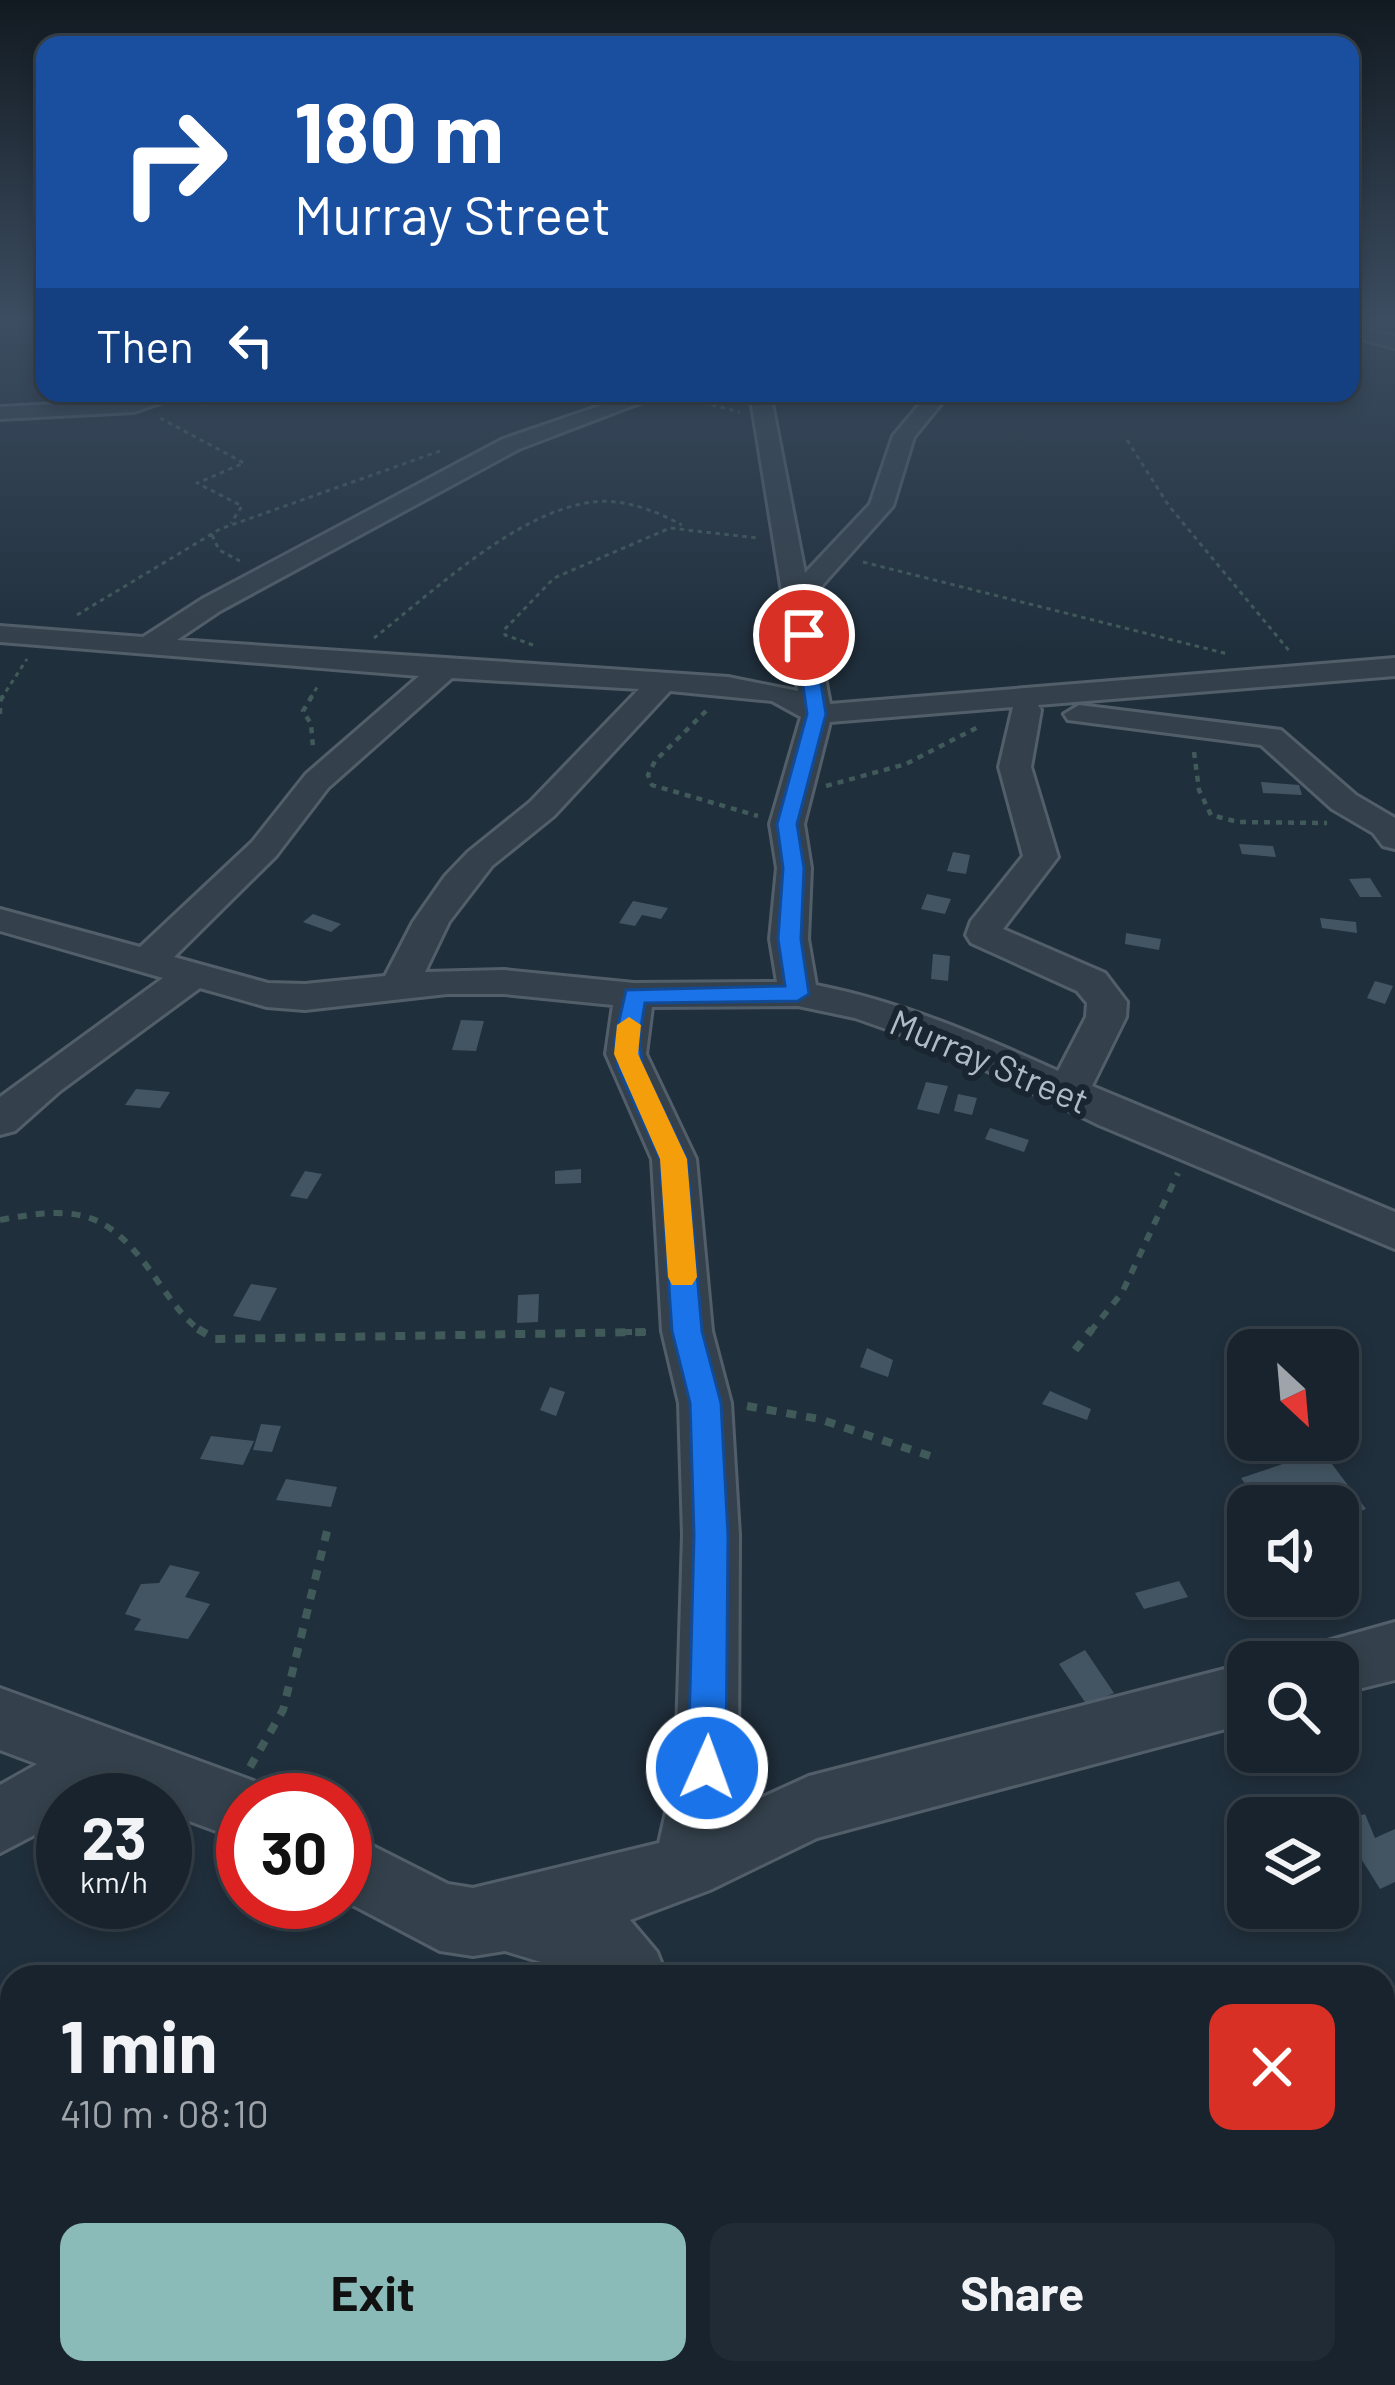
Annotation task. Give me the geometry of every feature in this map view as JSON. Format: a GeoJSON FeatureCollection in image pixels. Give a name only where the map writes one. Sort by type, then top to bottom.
{"type":"FeatureCollection","features":[{"type":"Feature","properties":{"kind":"street"},"geometry":{"type":"LineString","coordinates":[[152,644],[211,605],[511,444],[556,428]]}},
{"type":"Feature","properties":{"kind":"street"},"geometry":{"type":"LineString","coordinates":[[768,428],[817,714],[790,808],[794,868],[789,939],[798,994]]}},
{"type":"Feature","properties":{"kind":"street"},"geometry":{"type":"LineString","coordinates":[[798,596],[881,506],[910,428]]}},
{"type":"Feature","properties":{"kind":"street"},"geometry":{"type":"LineString","coordinates":[[0,634],[354,663],[728,686],[780,693],[817,714],[1395,667]]}},
{"type":"Feature","properties":{"kind":"street"},"geometry":{"type":"LineString","coordinates":[[150,959],[264,849],[317,781],[448,666]]}},
{"type":"Feature","properties":{"kind":"street"},"geometry":{"type":"LineString","coordinates":[[398,988],[431,922],[458,884],[542,808],[663,681]]}},
{"type":"Feature","properties":{"kind":"street"},"geometry":{"type":"LineString","coordinates":[[962,704],[1270,737],[1344,802],[1384,828]]}},
{"type":"Feature","properties":{"kind":"street"},"geometry":{"type":"LineString","coordinates":[[1017,710],[1015,767],[1041,857],[984,935],[1091,982],[1108,1002],[1106,1017],[1068,1093]]}},
{"type":"Feature","properties":{"kind":"street","name":"Murray Street"},"geometry":{"type":"LineString","coordinates":[[0,920],[267,995],[353,994],[447,982],[504,982],[634,995],[798,994],[910,1022],[1395,1231]]}},
{"type":"Feature","properties":{"kind":"street"},"geometry":{"type":"LineString","coordinates":[[0,1120],[45,1081],[190,977]]}},
{"type":"Feature","properties":{"kind":"street"},"geometry":{"type":"LineString","coordinates":[[634,995],[626,1054],[674,1159],[687,1331],[705,1403],[711,1535],[707,1768],[687,1867]]}},
{"type":"Feature","properties":{"kind":"street"},"geometry":{"type":"LineString","coordinates":[[1359,1660],[1395,1651]]}},
{"type":"Feature","properties":{"kind":"street"},"geometry":{"type":"LineString","coordinates":[[372,1880],[440,1917],[473,1922],[502,1918],[628,1888],[687,1867],[808,1808],[1227,1698]]}},
{"type":"Feature","properties":{"kind":"street"},"geometry":{"type":"LineString","coordinates":[[0,1719],[216,1798]]}},
{"type":"Feature","properties":{"kind":"street"},"geometry":{"type":"LineString","coordinates":[[0,1821],[106,1759]]}},
{"type":"Feature","properties":{"kind":"street"},"geometry":{"type":"LineString","coordinates":[[502,1918],[608,1945],[623,1965]]}},
{"type":"Feature","properties":{"kind":"path"},"geometry":{"type":"LineString","coordinates":[[0,720],[0,705],[44,638],[148,569],[236,520],[242,506],[197,483],[244,463],[177,428]]}},
{"type":"Feature","properties":{"kind":"path"},"geometry":{"type":"LineString","coordinates":[[1127,440],[1168,506],[1308,674]]}},
{"type":"Feature","properties":{"kind":"path"},"geometry":{"type":"LineString","coordinates":[[220,529],[452,446]]}},
{"type":"Feature","properties":{"kind":"path"},"geometry":{"type":"LineString","coordinates":[[317,781],[311,724],[302,711],[305,704],[326,675],[354,663],[467,565],[578,506],[614,503],[664,515],[684,526]]}},
{"type":"Feature","properties":{"kind":"path"},"geometry":{"type":"LineString","coordinates":[[572,674],[561,657],[505,635],[507,626],[554,578],[670,527],[786,543]]}},
{"type":"Feature","properties":{"kind":"path"},"geometry":{"type":"LineString","coordinates":[[836,556],[1308,674]]}},
{"type":"Feature","properties":{"kind":"path"},"geometry":{"type":"LineString","coordinates":[[728,686],[694,727],[655,760],[648,775],[652,785],[674,795],[790,808],[932,755],[1017,710]]}},
{"type":"Feature","properties":{"kind":"path"},"geometry":{"type":"LineString","coordinates":[[1191,727],[1198,790],[1211,815],[1238,822],[1384,828]]}},
{"type":"Feature","properties":{"kind":"path"},"geometry":{"type":"LineString","coordinates":[[1075,1349],[1123,1293],[1191,1146]]}},
{"type":"Feature","properties":{"kind":"path"},"geometry":{"type":"LineString","coordinates":[[0,1220],[59,1207],[105,1221],[134,1244],[194,1330],[215,1339],[687,1331]]}},
{"type":"Feature","properties":{"kind":"path"},"geometry":{"type":"LineString","coordinates":[[705,1403],[789,1410],[933,1457]]}},
{"type":"Feature","properties":{"kind":"path"},"geometry":{"type":"LineString","coordinates":[[252,1773],[283,1710],[329,1523]]}},
{"type":"Feature","properties":{"kind":"building"},"geometry":{"type":"Polygon","coordinates":[[[1261,782],[1299,785],[1302,795],[1263,793],[1261,782]]]}},
{"type":"Feature","properties":{"kind":"building"},"geometry":{"type":"Polygon","coordinates":[[[1239,844],[1273,846],[1276,857],[1242,854],[1239,844]]]}},
{"type":"Feature","properties":{"kind":"building"},"geometry":{"type":"Polygon","coordinates":[[[953,852],[970,855],[966,874],[947,871],[953,852]]]}},
{"type":"Feature","properties":{"kind":"building"},"geometry":{"type":"Polygon","coordinates":[[[1370,878],[1382,897],[1360,897],[1349,879],[1370,878]]]}},
{"type":"Feature","properties":{"kind":"building"},"geometry":{"type":"Polygon","coordinates":[[[927,894],[951,899],[945,914],[921,909],[927,894]]]}},
{"type":"Feature","properties":{"kind":"building"},"geometry":{"type":"Polygon","coordinates":[[[633,901],[668,908],[661,919],[642,915],[635,926],[619,923],[633,901]]]}},
{"type":"Feature","properties":{"kind":"building"},"geometry":{"type":"Polygon","coordinates":[[[313,914],[341,924],[331,932],[303,922],[313,914]]]}},
{"type":"Feature","properties":{"kind":"building"},"geometry":{"type":"Polygon","coordinates":[[[1320,918],[1356,922],[1357,933],[1322,928],[1320,918]]]}},
{"type":"Feature","properties":{"kind":"building"},"geometry":{"type":"Polygon","coordinates":[[[1126,933],[1161,939],[1159,950],[1125,944],[1126,933]]]}},
{"type":"Feature","properties":{"kind":"building"},"geometry":{"type":"Polygon","coordinates":[[[933,954],[950,956],[948,981],[931,979],[933,954]]]}},
{"type":"Feature","properties":{"kind":"building"},"geometry":{"type":"Polygon","coordinates":[[[1375,981],[1393,986],[1385,1004],[1367,998],[1375,981]]]}},
{"type":"Feature","properties":{"kind":"building"},"geometry":{"type":"Polygon","coordinates":[[[461,1020],[484,1021],[476,1051],[452,1050],[461,1020]]]}},
{"type":"Feature","properties":{"kind":"building"},"geometry":{"type":"Polygon","coordinates":[[[926,1082],[948,1086],[939,1114],[917,1109],[926,1082]]]}},
{"type":"Feature","properties":{"kind":"building"},"geometry":{"type":"Polygon","coordinates":[[[136,1089],[170,1092],[160,1108],[125,1105],[136,1089]]]}},
{"type":"Feature","properties":{"kind":"building"},"geometry":{"type":"Polygon","coordinates":[[[958,1094],[977,1098],[972,1115],[954,1111],[958,1094]]]}},
{"type":"Feature","properties":{"kind":"building"},"geometry":{"type":"Polygon","coordinates":[[[990,1128],[1029,1140],[1024,1152],[985,1139],[990,1128]]]}},
{"type":"Feature","properties":{"kind":"building"},"geometry":{"type":"Polygon","coordinates":[[[581,1169],[581,1183],[555,1184],[555,1171],[581,1169]]]}},
{"type":"Feature","properties":{"kind":"building"},"geometry":{"type":"Polygon","coordinates":[[[305,1171],[322,1174],[307,1199],[290,1196],[305,1171]]]}},
{"type":"Feature","properties":{"kind":"building"},"geometry":{"type":"Polygon","coordinates":[[[251,1284],[277,1288],[260,1321],[233,1316],[251,1284]]]}},
{"type":"Feature","properties":{"kind":"building"},"geometry":{"type":"Polygon","coordinates":[[[539,1294],[538,1322],[517,1323],[518,1295],[539,1294]]]}},
{"type":"Feature","properties":{"kind":"building"},"geometry":{"type":"Polygon","coordinates":[[[867,1348],[893,1360],[888,1377],[860,1367],[867,1348]]]}},
{"type":"Feature","properties":{"kind":"building"},"geometry":{"type":"Polygon","coordinates":[[[550,1387],[565,1392],[556,1416],[540,1410],[550,1387]]]}},
{"type":"Feature","properties":{"kind":"building"},"geometry":{"type":"Polygon","coordinates":[[[1050,1391],[1091,1409],[1087,1420],[1042,1404],[1050,1391]]]}},
{"type":"Feature","properties":{"kind":"building"},"geometry":{"type":"Polygon","coordinates":[[[261,1424],[281,1426],[272,1452],[253,1450],[261,1424]]]}},
{"type":"Feature","properties":{"kind":"building"},"geometry":{"type":"Polygon","coordinates":[[[211,1436],[254,1441],[243,1465],[200,1459],[211,1436]]]}},
{"type":"Feature","properties":{"kind":"building"},"geometry":{"type":"Polygon","coordinates":[[[1292,1461],[1330,1461],[1348,1485],[1246,1485],[1241,1478],[1292,1461]]]}},
{"type":"Feature","properties":{"kind":"building"},"geometry":{"type":"Polygon","coordinates":[[[286,1479],[337,1487],[331,1507],[276,1500],[286,1479]]]}},
{"type":"Feature","properties":{"kind":"building"},"geometry":{"type":"Polygon","coordinates":[[[170,1565],[200,1572],[185,1597],[210,1604],[188,1639],[134,1630],[141,1619],[125,1614],[141,1584],[159,1583],[170,1565]]]}},
{"type":"Feature","properties":{"kind":"building"},"geometry":{"type":"Polygon","coordinates":[[[1179,1581],[1188,1597],[1144,1609],[1135,1593],[1179,1581]]]}},
{"type":"Feature","properties":{"kind":"building"},"geometry":{"type":"Polygon","coordinates":[[[1085,1650],[1114,1693],[1087,1705],[1059,1664],[1085,1650]]]}},
{"type":"Feature","properties":{"kind":"building"},"geometry":{"type":"Polygon","coordinates":[[[1365,1814],[1375,1838],[1395,1829],[1395,1882],[1380,1889],[1359,1855],[1359,1816],[1365,1814]]]}},
{"type":"Feature","properties":{"kind":"slow traffic"},"geometry":{"type":"LineString","coordinates":[[629,1025],[626,1054],[674,1159],[682,1277]]}},
{"type":"Feature","properties":{"kind":"route"},"geometry":{"type":"LineString","coordinates":[[707,1768],[711,1535],[705,1403],[687,1331],[674,1159],[631,1068],[627,1039],[634,995],[798,994],[789,939],[794,868],[787,824],[817,714],[804,635]]}}]}
